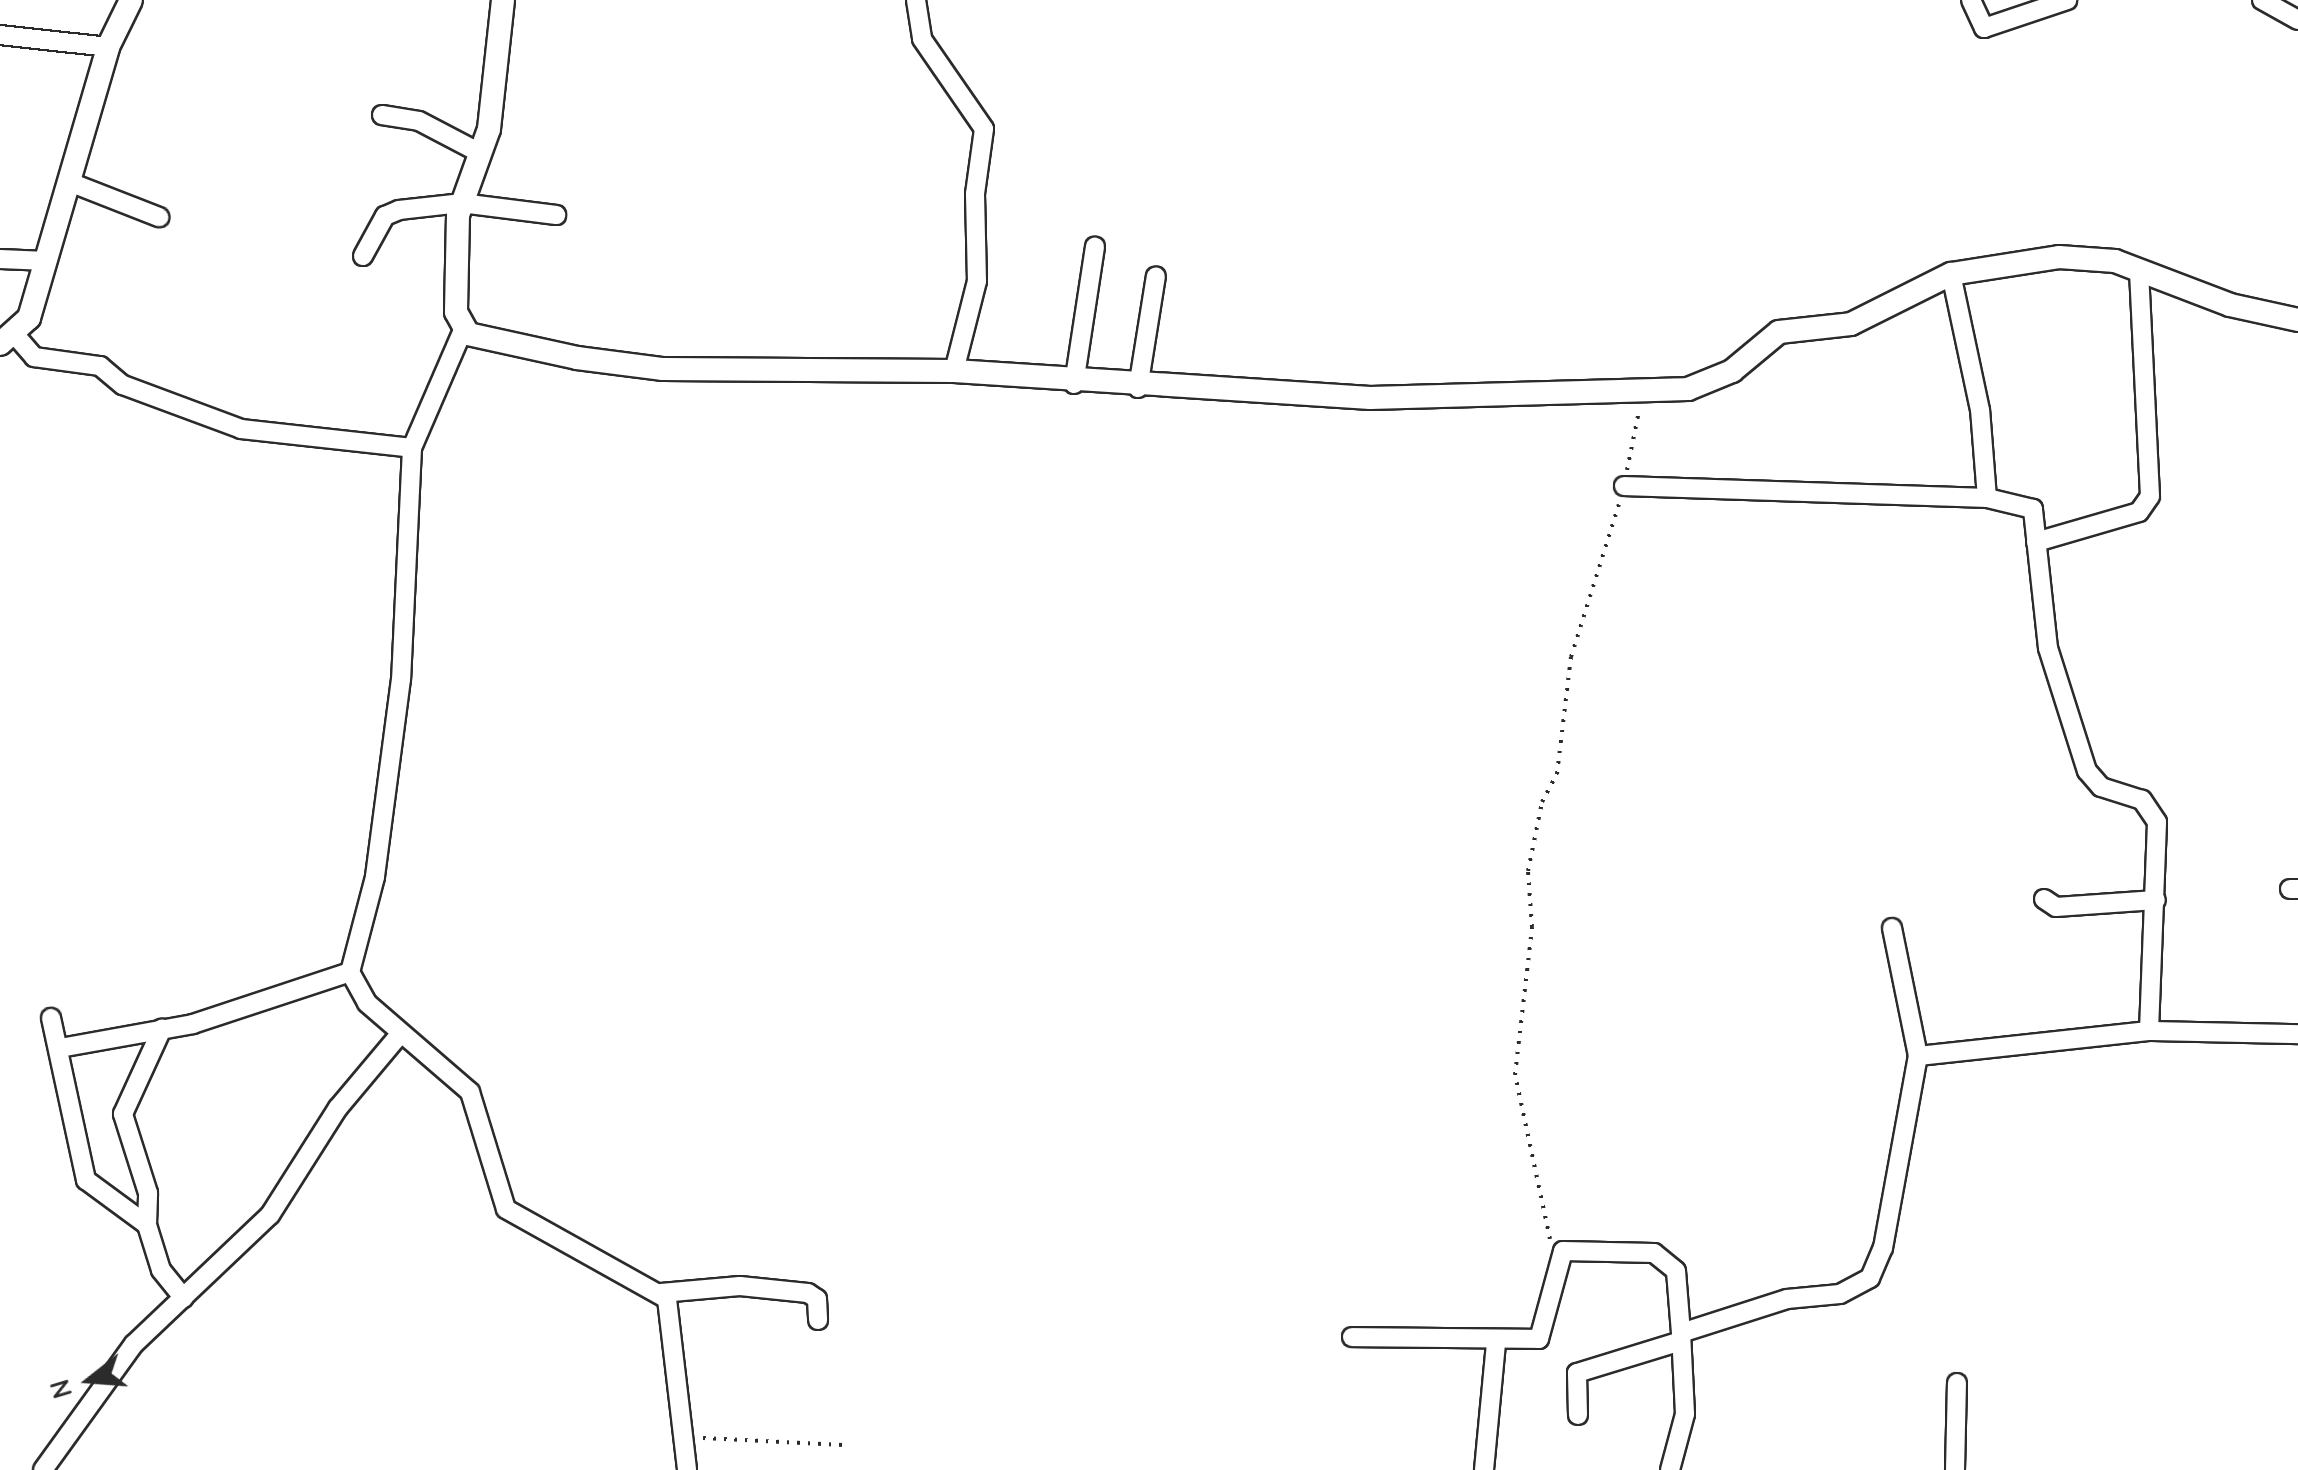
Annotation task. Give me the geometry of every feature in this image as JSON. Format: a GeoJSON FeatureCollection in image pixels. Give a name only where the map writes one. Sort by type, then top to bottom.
{"type":"FeatureCollection","features":[{"type":"Feature","properties":{"kind":"street"},"geometry":{"type":"LineString","coordinates":[[131,0],[108,48],[47,262],[8,340],[34,357],[100,366],[123,386],[241,428],[412,448]]}},
{"type":"Feature","properties":{"kind":"street"},"geometry":{"type":"LineString","coordinates":[[350,972],[375,876],[401,679],[412,448],[463,330],[456,312],[461,203],[480,153],[500,73],[503,0]]}},
{"type":"Feature","properties":{"kind":"street"},"geometry":{"type":"LineString","coordinates":[[916,0],[922,38],[984,129],[974,194],[977,281],[954,371]]}},
{"type":"Feature","properties":{"kind":"street"},"geometry":{"type":"LineString","coordinates":[[1971,0],[1984,28],[2068,0]]}},
{"type":"Feature","properties":{"kind":"street"},"geometry":{"type":"LineString","coordinates":[[2262,0],[2298,20]]}},
{"type":"Feature","properties":{"kind":"street"},"geometry":{"type":"LineString","coordinates":[[0,35],[108,48]]}},
{"type":"Feature","properties":{"kind":"street"},"geometry":{"type":"LineString","coordinates":[[382,115],[419,121],[480,153]]}},
{"type":"Feature","properties":{"kind":"street"},"geometry":{"type":"LineString","coordinates":[[70,182],[159,217]]}},
{"type":"Feature","properties":{"kind":"street"},"geometry":{"type":"LineString","coordinates":[[363,256],[384,216],[461,203],[556,215]]}},
{"type":"Feature","properties":{"kind":"street"},"geometry":{"type":"LineString","coordinates":[[1074,384],[1095,248]]}},
{"type":"Feature","properties":{"kind":"street"},"geometry":{"type":"LineString","coordinates":[[463,330],[576,358],[663,369],[954,371],[1074,384],[1370,398],[1642,390],[1707,384],[1768,337],[1851,324],[1951,274],[2060,257],[2139,270],[2230,305],[2298,320]]}},
{"type":"Feature","properties":{"kind":"street"},"geometry":{"type":"LineString","coordinates":[[0,259],[47,262]]}},
{"type":"Feature","properties":{"kind":"street"},"geometry":{"type":"LineString","coordinates":[[2036,542],[2139,512],[2150,496],[2139,270]]}},
{"type":"Feature","properties":{"kind":"street"},"geometry":{"type":"LineString","coordinates":[[1951,274],[1980,410],[1987,498]]}},
{"type":"Feature","properties":{"kind":"street"},"geometry":{"type":"LineString","coordinates":[[1138,388],[1156,276]]}},
{"type":"Feature","properties":{"kind":"street"},"geometry":{"type":"LineString","coordinates":[[1624,486],[1987,498],[2029,503],[2048,648],[2087,772],[2154,812],[2156,900],[2149,1031]]}},
{"type":"Feature","properties":{"kind":"street"},"geometry":{"type":"LineString","coordinates":[[2044,899],[2056,907],[2156,900]]}},
{"type":"Feature","properties":{"kind":"street"},"geometry":{"type":"LineString","coordinates":[[1578,1415],[1577,1373],[1787,1299],[1840,1294],[1870,1278],[1883,1248],[1918,1056],[1892,928]]}},
{"type":"Feature","properties":{"kind":"street"},"geometry":{"type":"LineString","coordinates":[[60,1048],[162,1029],[350,972]]}},
{"type":"Feature","properties":{"kind":"street"},"geometry":{"type":"LineString","coordinates":[[350,972],[400,1034],[470,1092],[506,1209],[661,1292],[669,1305],[680,1436],[688,1470]]}},
{"type":"Feature","properties":{"kind":"street"},"geometry":{"type":"LineString","coordinates":[[52,1018],[86,1180],[147,1225]]}},
{"type":"Feature","properties":{"kind":"street"},"geometry":{"type":"LineString","coordinates":[[162,1029],[123,1114],[148,1193],[147,1225],[161,1270],[184,1298]]}},
{"type":"Feature","properties":{"kind":"street"},"geometry":{"type":"LineString","coordinates":[[1918,1056],[2149,1031],[2298,1034]]}},
{"type":"Feature","properties":{"kind":"street"},"geometry":{"type":"LineString","coordinates":[[42,1470],[134,1344],[270,1216],[338,1108],[400,1034]]}},
{"type":"Feature","properties":{"kind":"street"},"geometry":{"type":"LineString","coordinates":[[1352,1337],[1496,1342],[1542,1338],[1555,1268],[1563,1250],[1654,1252],[1676,1271],[1685,1414],[1670,1470]]}},
{"type":"Feature","properties":{"kind":"street"},"geometry":{"type":"LineString","coordinates":[[661,1292],[740,1286],[808,1293],[817,1299],[818,1320]]}},
{"type":"Feature","properties":{"kind":"street"},"geometry":{"type":"LineString","coordinates":[[1484,1470],[1496,1342]]}},
{"type":"Feature","properties":{"kind":"street"},"geometry":{"type":"LineString","coordinates":[[1955,1470],[1957,1383]]}},
{"type":"Feature","properties":{"kind":"path"},"geometry":{"type":"LineString","coordinates":[[1555,1268],[1514,1075],[1532,928],[1528,871],[1542,802],[1557,774],[1570,658],[1624,486],[1642,390]]}},
{"type":"Feature","properties":{"kind":"path"},"geometry":{"type":"LineString","coordinates":[[680,1436],[842,1445]]}}]}
